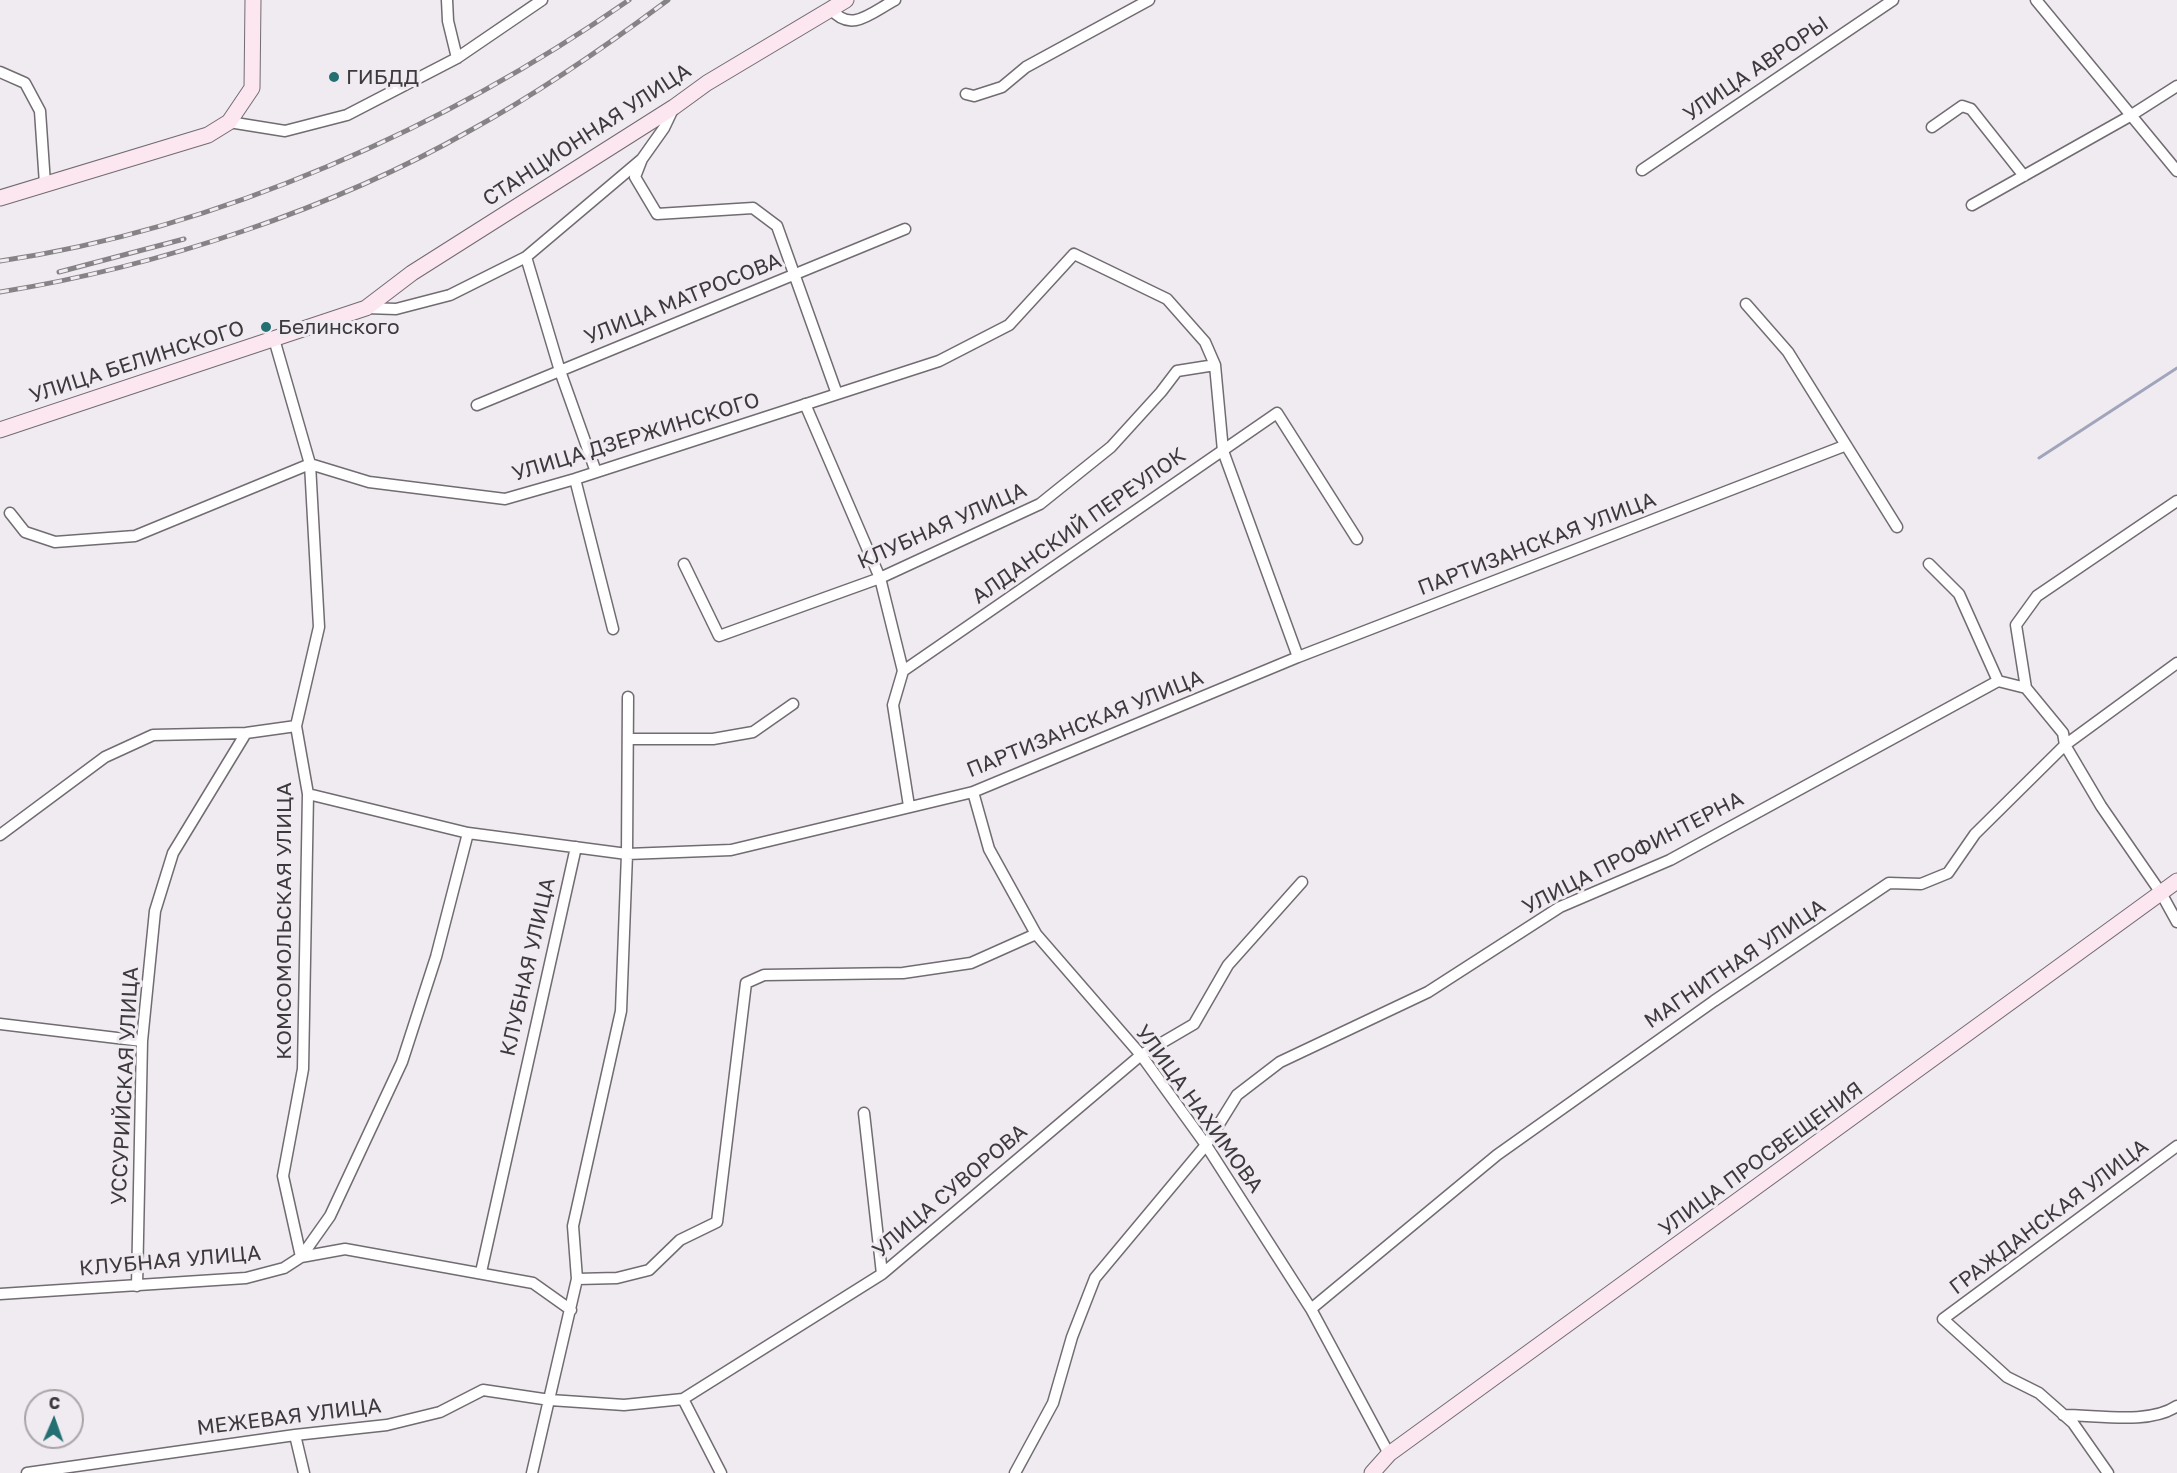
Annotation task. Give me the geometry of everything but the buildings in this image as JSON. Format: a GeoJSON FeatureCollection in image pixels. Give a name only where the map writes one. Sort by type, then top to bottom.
{"type":"FeatureCollection","features":[{"type":"Feature","properties":{"kind":"main road"},"geometry":{"type":"LineString","coordinates":[[0,198],[208,135],[229,122],[252,88],[253,0]]}},
{"type":"Feature","properties":{"kind":"main road","name":"СТАНЦИОННАЯ УЛИЦА"},"geometry":{"type":"LineString","coordinates":[[361,311],[412,273],[707,84],[846,0]]}},
{"type":"Feature","properties":{"kind":"main road","name":"УЛИЦА БЕЛИНСКОГО"},"geometry":{"type":"LineString","coordinates":[[0,430],[361,311]]}},
{"type":"Feature","properties":{"kind":"main road","name":"УЛИЦА ПРОСВЕЩЕНИЯ"},"geometry":{"type":"LineString","coordinates":[[1372,1473],[1389,1454],[2177,881]]}},
{"type":"Feature","properties":{"kind":"street"},"geometry":{"type":"LineString","coordinates":[[447,0],[448,21],[457,58]]}},
{"type":"Feature","properties":{"kind":"street"},"geometry":{"type":"LineString","coordinates":[[229,122],[285,131],[346,115],[457,58],[542,0]]}},
{"type":"Feature","properties":{"kind":"street"},"geometry":{"type":"LineString","coordinates":[[831,9],[842,20],[854,22],[895,0]]}},
{"type":"Feature","properties":{"kind":"street"},"geometry":{"type":"LineString","coordinates":[[966,94],[974,96],[1002,87],[1026,68],[1149,0]]}},
{"type":"Feature","properties":{"kind":"street","name":"УЛИЦА АВРОРЫ"},"geometry":{"type":"LineString","coordinates":[[1642,170],[1893,0]]}},
{"type":"Feature","properties":{"kind":"street"},"geometry":{"type":"LineString","coordinates":[[2036,0],[2177,171]]}},
{"type":"Feature","properties":{"kind":"street"},"geometry":{"type":"LineString","coordinates":[[0,72],[25,83],[40,111],[45,184]]}},
{"type":"Feature","properties":{"kind":"street"},"geometry":{"type":"LineString","coordinates":[[1972,205],[2130,116],[2177,86]]}},
{"type":"Feature","properties":{"kind":"street"},"geometry":{"type":"LineString","coordinates":[[1932,128],[1962,106],[1971,109],[2024,176]]}},
{"type":"Feature","properties":{"kind":"street","name":"УЛИЦА БЕЛИНСКОГО"},"geometry":{"type":"LineString","coordinates":[[361,311],[396,309],[450,294],[526,257],[642,159],[664,128],[674,107]]}},
{"type":"Feature","properties":{"kind":"street"},"geometry":{"type":"LineString","coordinates":[[642,159],[636,177],[657,214],[753,208],[777,226],[837,394]]}},
{"type":"Feature","properties":{"kind":"street","name":"УЛИЦА МАТРОСОВА"},"geometry":{"type":"LineString","coordinates":[[477,405],[904,230]]}},
{"type":"Feature","properties":{"kind":"street","name":"УЛИЦА ДЗЕРЖИНСКОГО"},"geometry":{"type":"LineString","coordinates":[[310,464],[369,482],[505,499],[575,479],[939,361],[1009,325],[1074,254],[1167,299],[1205,342],[1215,365]]}},
{"type":"Feature","properties":{"kind":"street"},"geometry":{"type":"LineString","coordinates":[[526,257],[560,370],[596,472]]}},
{"type":"Feature","properties":{"kind":"street"},"geometry":{"type":"LineString","coordinates":[[1746,304],[1788,352],[1844,446],[1897,527]]}},
{"type":"Feature","properties":{"kind":"street","name":"КОМСОМОЛЬСКАЯ УЛИЦА"},"geometry":{"type":"LineString","coordinates":[[274,339],[310,464],[319,627],[296,726],[308,794],[303,1069],[283,1176],[301,1257]]}},
{"type":"Feature","properties":{"kind":"street"},"geometry":{"type":"LineString","coordinates":[[1215,365],[1223,451],[1298,657]]}},
{"type":"Feature","properties":{"kind":"street","name":"КЛУБНАЯ УЛИЦА"},"geometry":{"type":"LineString","coordinates":[[684,564],[719,636],[880,578],[1040,504],[1111,447],[1177,371],[1215,365]]}},
{"type":"Feature","properties":{"kind":"street"},"geometry":{"type":"LineString","coordinates":[[805,404],[880,578],[903,671],[893,705],[909,806]]}},
{"type":"Feature","properties":{"kind":"street","name":"АЛДАНСКИЙ ПЕРЕУЛОК"},"geometry":{"type":"LineString","coordinates":[[903,671],[1277,413],[1357,539]]}},
{"type":"Feature","properties":{"kind":"street","name":"ПАРТИЗАНСКАЯ УЛИЦА"},"geometry":{"type":"LineString","coordinates":[[308,794],[468,833],[627,854],[731,850],[973,792],[1298,657],[1844,446]]}},
{"type":"Feature","properties":{"kind":"street"},"geometry":{"type":"LineString","coordinates":[[10,513],[25,532],[55,542],[135,536],[310,464]]}},
{"type":"Feature","properties":{"kind":"street"},"geometry":{"type":"LineString","coordinates":[[575,479],[613,629]]}},
{"type":"Feature","properties":{"kind":"street"},"geometry":{"type":"LineString","coordinates":[[2177,501],[2037,596],[2016,625],[2026,688],[2063,733],[2065,746],[2101,806],[2161,893],[2177,922]]}},
{"type":"Feature","properties":{"kind":"street"},"geometry":{"type":"LineString","coordinates":[[1929,564],[1959,594],[1998,681],[2026,688]]}},
{"type":"Feature","properties":{"kind":"street","name":"МАГНИТНАЯ УЛИЦА"},"geometry":{"type":"LineString","coordinates":[[1311,1309],[1497,1155],[1714,1000],[1889,883],[1921,884],[1948,873],[1975,834],[2065,746],[2177,663]]}},
{"type":"Feature","properties":{"kind":"street","name":"УЛИЦА ПРОФИНТЕРНА"},"geometry":{"type":"LineString","coordinates":[[1015,1473],[1053,1402],[1072,1337],[1095,1278],[1206,1145],[1238,1095],[1280,1062],[1428,992],[1560,907],[1670,860],[1998,681]]}},
{"type":"Feature","properties":{"kind":"street"},"geometry":{"type":"LineString","coordinates":[[532,1473],[577,1279],[573,1226],[621,1011],[627,854],[628,697]]}},
{"type":"Feature","properties":{"kind":"street"},"geometry":{"type":"LineString","coordinates":[[628,739],[713,739],[753,732],[793,704]]}},
{"type":"Feature","properties":{"kind":"street"},"geometry":{"type":"LineString","coordinates":[[0,835],[105,757],[153,735],[246,733],[296,726]]}},
{"type":"Feature","properties":{"kind":"street","name":"УССУРИЙСКАЯ УЛИЦА"},"geometry":{"type":"LineString","coordinates":[[137,1286],[142,1041],[154,911],[173,853],[246,733]]}},
{"type":"Feature","properties":{"kind":"street","name":"УЛИЦА НАХИМОВА"},"geometry":{"type":"LineString","coordinates":[[973,792],[989,849],[1036,934],[1141,1055],[1206,1145],[1311,1309],[1389,1454]]}},
{"type":"Feature","properties":{"kind":"street"},"geometry":{"type":"LineString","coordinates":[[301,1257],[330,1216],[402,1062],[436,957],[468,833]]}},
{"type":"Feature","properties":{"kind":"street","name":"КЛУБНАЯ УЛИЦА"},"geometry":{"type":"LineString","coordinates":[[481,1272],[576,847]]}},
{"type":"Feature","properties":{"kind":"street","name":"УЛИЦА СУВОРОВА"},"geometry":{"type":"LineString","coordinates":[[550,1400],[624,1405],[683,1399],[882,1274],[1141,1055],[1194,1024],[1228,965],[1302,882]]}},
{"type":"Feature","properties":{"kind":"street"},"geometry":{"type":"LineString","coordinates":[[577,1279],[616,1278],[649,1270],[680,1240],[717,1222],[746,983],[764,975],[903,973],[971,963],[1036,934]]}},
{"type":"Feature","properties":{"kind":"street"},"geometry":{"type":"LineString","coordinates":[[0,1024],[142,1041]]}},
{"type":"Feature","properties":{"kind":"street"},"geometry":{"type":"LineString","coordinates":[[864,1113],[882,1274]]}},
{"type":"Feature","properties":{"kind":"street","name":"ГРАЖДАНСКАЯ УЛИЦА"},"geometry":{"type":"LineString","coordinates":[[2063,1415],[2039,1393],[2007,1377],[1944,1319],[2177,1146]]}},
{"type":"Feature","properties":{"kind":"street","name":"КЛУБНАЯ УЛИЦА"},"geometry":{"type":"LineString","coordinates":[[0,1294],[246,1278],[284,1268],[301,1257],[345,1249],[533,1283],[571,1310]]}},
{"type":"Feature","properties":{"kind":"street","name":"МЕЖЕВАЯ УЛИЦА"},"geometry":{"type":"LineString","coordinates":[[27,1473],[398,1422],[440,1412],[483,1390],[550,1400]]}},
{"type":"Feature","properties":{"kind":"street"},"geometry":{"type":"LineString","coordinates":[[683,1399],[721,1473]]}},
{"type":"Feature","properties":{"kind":"street"},"geometry":{"type":"LineString","coordinates":[[2063,1415],[2150,1418],[2165,1414],[2177,1406]]}},
{"type":"Feature","properties":{"kind":"street"},"geometry":{"type":"LineString","coordinates":[[2063,1415],[2073,1423],[2108,1473]]}},
{"type":"Feature","properties":{"kind":"street"},"geometry":{"type":"LineString","coordinates":[[295,1435],[304,1473]]}},
{"type":"Feature","properties":{"kind":"waterway"},"geometry":{"type":"LineString","coordinates":[[2039,458],[2177,368]]}},
{"type":"Feature","properties":{"kind":"railway"},"geometry":{"type":"LineString","coordinates":[[0,261],[83,246],[165,224],[248,198],[329,166],[409,130],[486,89],[559,46],[629,0]]}},
{"type":"Feature","properties":{"kind":"railway"},"geometry":{"type":"LineString","coordinates":[[0,292],[60,281],[182,251],[303,209],[361,185],[418,159],[547,85],[668,0]]}},
{"type":"Feature","properties":{"kind":"railway"},"geometry":{"type":"LineString","coordinates":[[59,272],[184,239]]}},
{"type":"Feature","properties":{"kind":"place","name":"ГИБДД"},"geometry":{"type":"Point","coordinates":[334,77]}},
{"type":"Feature","properties":{"kind":"place","name":"Белинского"},"geometry":{"type":"Point","coordinates":[266,327]}}]}
